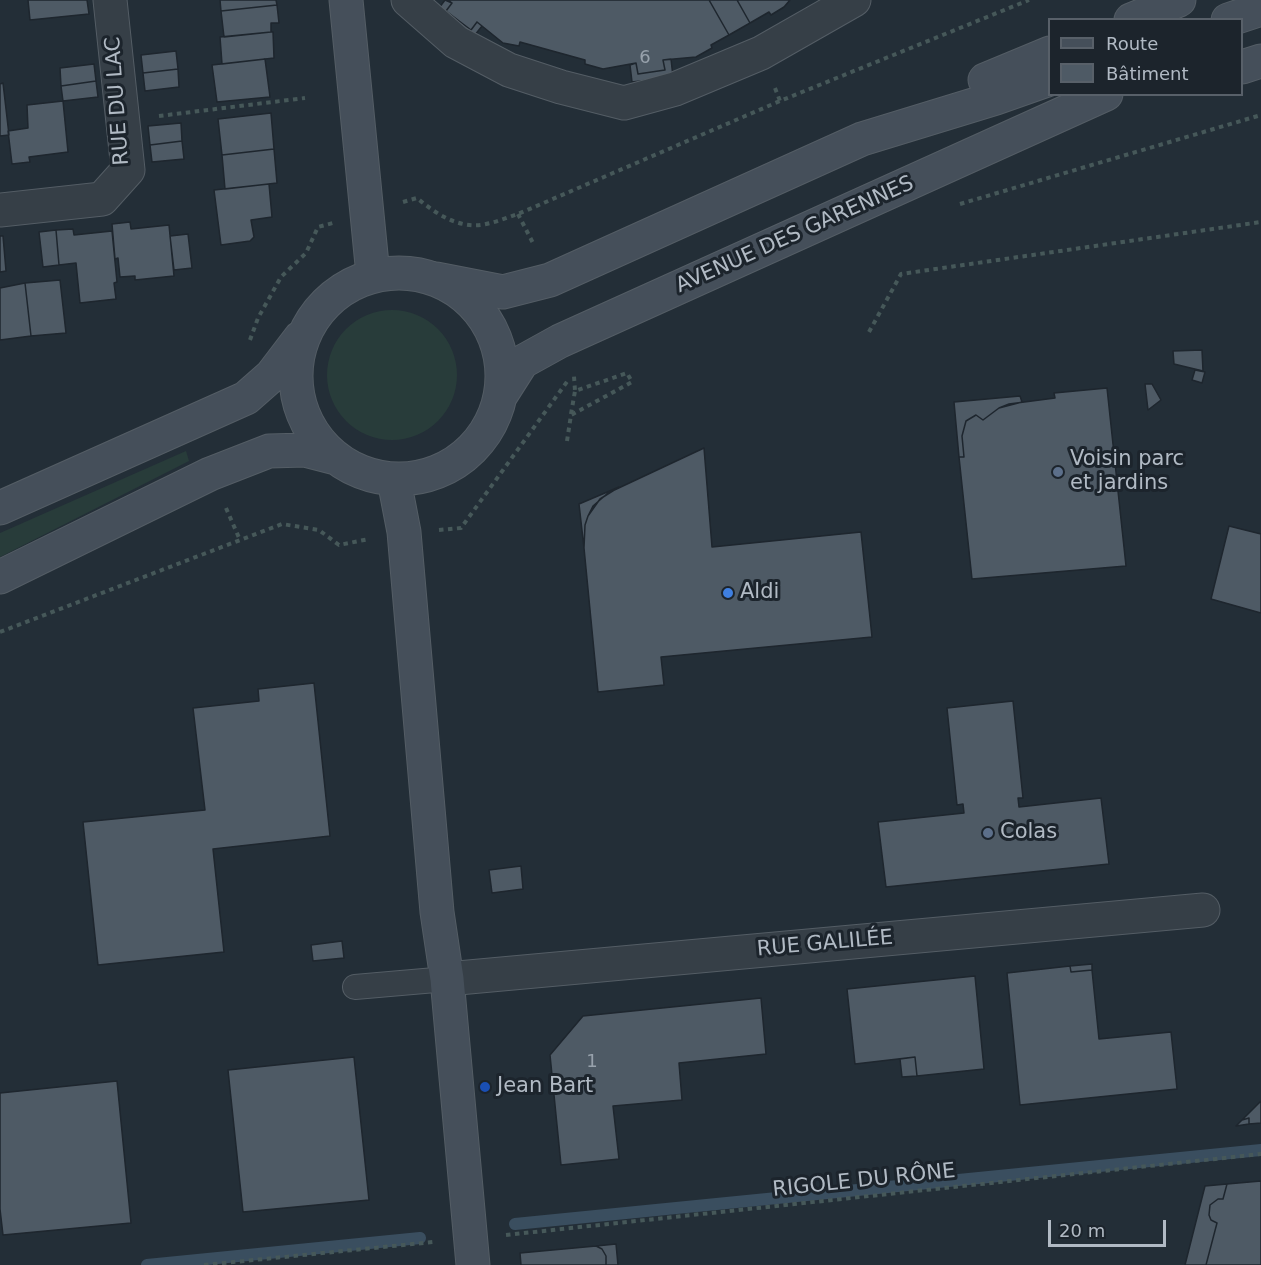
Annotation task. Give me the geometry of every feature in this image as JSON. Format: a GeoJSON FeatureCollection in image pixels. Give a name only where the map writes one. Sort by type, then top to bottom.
{"type":"FeatureCollection","features":[{"type":"Feature","properties":{"kind":"main road"},"geometry":{"type":"LineString","coordinates":[[346,0],[373,275]]}},
{"type":"Feature","properties":{"kind":"main road"},"geometry":{"type":"LineString","coordinates":[[1136,18],[1179,0]]}},
{"type":"Feature","properties":{"kind":"main road"},"geometry":{"type":"LineString","coordinates":[[1234,18],[1261,9]]}},
{"type":"Feature","properties":{"kind":"main road"},"geometry":{"type":"LineString","coordinates":[[1243,37],[1261,31]]}},
{"type":"Feature","properties":{"kind":"main road"},"geometry":{"type":"LineString","coordinates":[[0,508],[246,398],[271,376],[322,306],[346,287],[373,275],[405,273],[503,292],[550,280],[862,139],[989,78],[1048,54]]}},
{"type":"Feature","properties":{"kind":"main road"},"geometry":{"type":"LineString","coordinates":[[1243,67],[1261,61]]}},
{"type":"Feature","properties":{"kind":"main road"},"geometry":{"type":"LineString","coordinates":[[862,139],[1048,80]]}},
{"type":"Feature","properties":{"kind":"main road","name":"AVENUE DES GARENNES"},"geometry":{"type":"LineString","coordinates":[[501,395],[522,362],[560,341],[1098,98]]}},
{"type":"Feature","properties":{"kind":"main road"},"geometry":{"type":"LineString","coordinates":[[0,577],[210,474],[269,451],[305,450],[336,458],[363,473],[394,480],[424,477],[451,466],[474,447],[492,423],[501,395],[501,359],[489,325],[466,297],[436,279]]}},
{"type":"Feature","properties":{"kind":"main road"},"geometry":{"type":"LineString","coordinates":[[305,332],[296,365],[298,400],[312,432],[336,458]]}},
{"type":"Feature","properties":{"kind":"main road"},"geometry":{"type":"LineString","coordinates":[[394,480],[404,532],[437,912],[447,979],[472,1252]]}},
{"type":"Feature","properties":{"kind":"street","name":"RUE DU LAC"},"geometry":{"type":"LineString","coordinates":[[0,210],[102,199],[128,170],[110,0]]}},
{"type":"Feature","properties":{"kind":"street"},"geometry":{"type":"LineString","coordinates":[[408,0],[456,42],[509,70],[561,87],[624,103],[675,89],[761,53],[854,0]]}},
{"type":"Feature","properties":{"kind":"street","name":"RUE GALILÉE"},"geometry":{"type":"LineString","coordinates":[[447,979],[1203,910]]}},
{"type":"Feature","properties":{"kind":"lane"},"geometry":{"type":"LineString","coordinates":[[355,987],[447,979]]}},
{"type":"Feature","properties":{"kind":"path"},"geometry":{"type":"LineString","coordinates":[[518,214],[780,102],[1029,0]]}},
{"type":"Feature","properties":{"kind":"path"},"geometry":{"type":"LineString","coordinates":[[122,121],[305,98]]}},
{"type":"Feature","properties":{"kind":"path"},"geometry":{"type":"LineString","coordinates":[[957,205],[1261,115]]}},
{"type":"Feature","properties":{"kind":"path"},"geometry":{"type":"LineString","coordinates":[[869,332],[901,274],[1261,222]]}},
{"type":"Feature","properties":{"kind":"path"},"geometry":{"type":"LineString","coordinates":[[567,441],[575,391],[574,371]]}},
{"type":"Feature","properties":{"kind":"path"},"geometry":{"type":"LineString","coordinates":[[571,415],[632,382],[627,373],[575,391]]}},
{"type":"Feature","properties":{"kind":"path"},"geometry":{"type":"LineString","coordinates":[[0,632],[240,540]]}},
{"type":"Feature","properties":{"kind":"path","name":"RIGOLE DU RÔNE"},"geometry":{"type":"LineString","coordinates":[[204,1265],[472,1252],[1261,1154]]}},
{"type":"Feature","properties":{"kind":"green space"},"geometry":{"type":"Polygon","coordinates":[[[392,310],[417,315],[438,329],[452,350],[457,375],[452,400],[438,421],[417,435],[392,440],[367,435],[346,421],[332,400],[327,375],[332,350],[346,329],[367,315],[392,310]]]}},
{"type":"Feature","properties":{"kind":"green space"},"geometry":{"type":"Polygon","coordinates":[[[186,451],[189,461],[0,557],[0,533],[186,451]]]}},
{"type":"Feature","properties":{"kind":"building"},"geometry":{"type":"Polygon","coordinates":[[[28,0],[87,0],[89,14],[30,20],[28,0]]]}},
{"type":"Feature","properties":{"kind":"building"},"geometry":{"type":"Polygon","coordinates":[[[220,0],[276,0],[277,5],[221,11],[220,0]]]}},
{"type":"Feature","properties":{"kind":"building"},"geometry":{"type":"Polygon","coordinates":[[[445,0],[452,3],[446,11],[471,30],[477,22],[482,26],[471,40],[436,12],[445,0]]]}},
{"type":"Feature","properties":{"kind":"building"},"geometry":{"type":"Polygon","coordinates":[[[448,0],[709,0],[729,35],[696,57],[663,60],[665,70],[638,74],[636,63],[603,69],[585,64],[585,60],[520,42],[519,46],[503,43],[477,22],[471,30],[446,11],[452,3],[448,0]]]}},
{"type":"Feature","properties":{"kind":"building"},"geometry":{"type":"Polygon","coordinates":[[[709,0],[737,0],[750,23],[729,35],[709,0]]]}},
{"type":"Feature","properties":{"kind":"building"},"geometry":{"type":"Polygon","coordinates":[[[737,0],[790,0],[771,15],[769,12],[750,23],[737,0]]]}},
{"type":"Feature","properties":{"kind":"building"},"geometry":{"type":"Polygon","coordinates":[[[277,5],[279,23],[271,23],[271,32],[224,37],[221,11],[277,5]]]}},
{"type":"Feature","properties":{"kind":"building"},"geometry":{"type":"Polygon","coordinates":[[[273,32],[274,58],[222,64],[220,37],[273,32]]]}},
{"type":"Feature","properties":{"kind":"building"},"geometry":{"type":"Polygon","coordinates":[[[176,51],[178,69],[143,73],[141,55],[176,51]]]}},
{"type":"Feature","properties":{"kind":"building"},"geometry":{"type":"Polygon","coordinates":[[[265,59],[270,97],[217,102],[212,65],[265,59]]]}},
{"type":"Feature","properties":{"kind":"building"},"geometry":{"type":"Polygon","coordinates":[[[671,59],[673,77],[632,82],[630,65],[636,63],[638,74],[665,70],[663,60],[671,59]]]}},
{"type":"Feature","properties":{"kind":"building"},"geometry":{"type":"Polygon","coordinates":[[[94,64],[96,81],[61,86],[60,68],[94,64]]]}},
{"type":"Feature","properties":{"kind":"building"},"geometry":{"type":"Polygon","coordinates":[[[178,69],[179,87],[145,91],[143,73],[178,69]]]}},
{"type":"Feature","properties":{"kind":"building"},"geometry":{"type":"Polygon","coordinates":[[[96,81],[98,97],[63,101],[61,86],[96,81]]]}},
{"type":"Feature","properties":{"kind":"building"},"geometry":{"type":"Polygon","coordinates":[[[3,83],[9,135],[0,136],[0,84],[3,83]]]}},
{"type":"Feature","properties":{"kind":"building"},"geometry":{"type":"Polygon","coordinates":[[[63,101],[68,152],[29,157],[30,162],[12,164],[8,131],[28,128],[27,105],[63,101]]]}},
{"type":"Feature","properties":{"kind":"building"},"geometry":{"type":"Polygon","coordinates":[[[271,113],[274,149],[222,155],[218,119],[271,113]]]}},
{"type":"Feature","properties":{"kind":"building"},"geometry":{"type":"Polygon","coordinates":[[[181,123],[182,141],[150,145],[148,126],[181,123]]]}},
{"type":"Feature","properties":{"kind":"building"},"geometry":{"type":"Polygon","coordinates":[[[182,141],[184,159],[152,162],[150,145],[182,141]]]}},
{"type":"Feature","properties":{"kind":"building"},"geometry":{"type":"Polygon","coordinates":[[[274,149],[277,183],[225,189],[222,155],[274,149]]]}},
{"type":"Feature","properties":{"kind":"building"},"geometry":{"type":"Polygon","coordinates":[[[269,184],[272,217],[251,220],[254,237],[250,241],[221,245],[214,190],[269,184]]]}},
{"type":"Feature","properties":{"kind":"building"},"geometry":{"type":"Polygon","coordinates":[[[130,222],[131,229],[169,225],[174,276],[135,280],[135,276],[120,277],[118,258],[115,259],[112,224],[130,222]]]}},
{"type":"Feature","properties":{"kind":"building"},"geometry":{"type":"Polygon","coordinates":[[[73,229],[74,235],[112,231],[117,282],[114,283],[116,299],[80,303],[76,263],[59,265],[56,230],[73,229]]]}},
{"type":"Feature","properties":{"kind":"building"},"geometry":{"type":"Polygon","coordinates":[[[56,230],[59,265],[43,267],[39,232],[56,230]]]}},
{"type":"Feature","properties":{"kind":"building"},"geometry":{"type":"Polygon","coordinates":[[[188,234],[192,268],[174,270],[170,236],[188,234]]]}},
{"type":"Feature","properties":{"kind":"building"},"geometry":{"type":"Polygon","coordinates":[[[0,236],[3,236],[6,271],[0,272],[0,236]]]}},
{"type":"Feature","properties":{"kind":"building"},"geometry":{"type":"Polygon","coordinates":[[[60,280],[66,333],[31,336],[25,283],[60,280]]]}},
{"type":"Feature","properties":{"kind":"building"},"geometry":{"type":"Polygon","coordinates":[[[25,283],[31,336],[0,340],[0,288],[25,283]]]}},
{"type":"Feature","properties":{"kind":"building"},"geometry":{"type":"Polygon","coordinates":[[[1202,350],[1203,371],[1174,364],[1173,351],[1202,350]]]}},
{"type":"Feature","properties":{"kind":"building"},"geometry":{"type":"Polygon","coordinates":[[[1195,370],[1205,372],[1202,383],[1192,380],[1195,370]]]}},
{"type":"Feature","properties":{"kind":"building"},"geometry":{"type":"Polygon","coordinates":[[[1145,384],[1152,384],[1161,400],[1148,410],[1145,384]]]}},
{"type":"Feature","properties":{"kind":"building"},"geometry":{"type":"Polygon","coordinates":[[[1107,388],[1126,566],[972,579],[959,457],[964,457],[962,436],[966,421],[976,415],[983,420],[999,408],[1009,404],[1055,398],[1054,393],[1107,388]]]}},
{"type":"Feature","properties":{"kind":"building"},"geometry":{"type":"Polygon","coordinates":[[[1020,396],[1022,402],[999,408],[983,420],[976,415],[966,421],[962,436],[964,457],[959,457],[954,402],[1020,396]]]}},
{"type":"Feature","properties":{"kind":"building","name":"Aldi"},"geometry":{"type":"Polygon","coordinates":[[[704,448],[712,547],[861,532],[872,637],[661,657],[664,685],[598,692],[584,548],[585,525],[588,516],[593,506],[608,493],[704,448]]]}},
{"type":"Feature","properties":{"kind":"building"},"geometry":{"type":"Polygon","coordinates":[[[619,487],[600,499],[588,516],[585,525],[584,548],[579,504],[619,487]]]}},
{"type":"Feature","properties":{"kind":"building"},"geometry":{"type":"Polygon","coordinates":[[[1229,526],[1261,534],[1261,613],[1211,599],[1229,526]]]}},
{"type":"Feature","properties":{"kind":"building"},"geometry":{"type":"Polygon","coordinates":[[[314,683],[330,836],[213,849],[224,952],[98,965],[83,822],[205,810],[193,708],[259,701],[258,689],[314,683]]]}},
{"type":"Feature","properties":{"kind":"building"},"geometry":{"type":"Polygon","coordinates":[[[1013,701],[1023,798],[1018,798],[1019,807],[1101,798],[1109,864],[886,887],[878,822],[964,813],[963,804],[957,805],[947,708],[1013,701]]]}},
{"type":"Feature","properties":{"kind":"building"},"geometry":{"type":"Polygon","coordinates":[[[521,866],[523,889],[492,893],[489,870],[521,866]]]}},
{"type":"Feature","properties":{"kind":"building"},"geometry":{"type":"Polygon","coordinates":[[[342,941],[344,958],[313,961],[311,945],[342,941]]]}},
{"type":"Feature","properties":{"kind":"building"},"geometry":{"type":"Polygon","coordinates":[[[1092,964],[1092,970],[1071,972],[1070,966],[1092,964]]]}},
{"type":"Feature","properties":{"kind":"building"},"geometry":{"type":"Polygon","coordinates":[[[1070,966],[1071,972],[1092,970],[1099,1039],[1171,1032],[1177,1089],[1020,1105],[1007,973],[1070,966]]]}},
{"type":"Feature","properties":{"kind":"building"},"geometry":{"type":"Polygon","coordinates":[[[975,976],[984,1069],[917,1076],[915,1057],[855,1064],[847,989],[975,976]]]}},
{"type":"Feature","properties":{"kind":"building"},"geometry":{"type":"Polygon","coordinates":[[[761,998],[766,1054],[679,1063],[682,1100],[613,1106],[619,1159],[561,1165],[550,1055],[583,1016],[761,998]]]}},
{"type":"Feature","properties":{"kind":"building"},"geometry":{"type":"Polygon","coordinates":[[[354,1057],[369,1200],[243,1212],[228,1070],[354,1057]]]}},
{"type":"Feature","properties":{"kind":"building"},"geometry":{"type":"Polygon","coordinates":[[[915,1057],[917,1076],[902,1077],[900,1059],[915,1057]]]}},
{"type":"Feature","properties":{"kind":"building"},"geometry":{"type":"Polygon","coordinates":[[[117,1081],[131,1223],[3,1235],[0,1209],[0,1093],[117,1081]]]}},
{"type":"Feature","properties":{"kind":"building"},"geometry":{"type":"Polygon","coordinates":[[[1261,1101],[1261,1123],[1249,1124],[1249,1118],[1242,1120],[1261,1101]]]}},
{"type":"Feature","properties":{"kind":"building"},"geometry":{"type":"Polygon","coordinates":[[[1249,1118],[1249,1124],[1236,1126],[1242,1120],[1249,1118]]]}},
{"type":"Feature","properties":{"kind":"building"},"geometry":{"type":"Polygon","coordinates":[[[1261,1181],[1261,1265],[1206,1265],[1217,1223],[1211,1220],[1209,1215],[1210,1205],[1218,1199],[1223,1199],[1227,1184],[1261,1181]]]}},
{"type":"Feature","properties":{"kind":"building"},"geometry":{"type":"Polygon","coordinates":[[[1227,1184],[1223,1199],[1218,1199],[1210,1205],[1209,1215],[1211,1220],[1217,1223],[1206,1265],[1185,1265],[1205,1186],[1227,1184]]]}},
{"type":"Feature","properties":{"kind":"building"},"geometry":{"type":"Polygon","coordinates":[[[616,1244],[618,1265],[606,1265],[606,1256],[602,1249],[596,1246],[616,1244]]]}},
{"type":"Feature","properties":{"kind":"building"},"geometry":{"type":"Polygon","coordinates":[[[596,1246],[602,1249],[606,1256],[606,1265],[521,1265],[520,1253],[596,1246]]]}},
{"type":"Feature","properties":{"kind":"waterway"},"geometry":{"type":"LineString","coordinates":[[515,1224],[1261,1150]]}},
{"type":"Feature","properties":{"kind":"waterway"},"geometry":{"type":"LineString","coordinates":[[147,1265],[420,1238]]}},
{"type":"Feature","properties":{"kind":"place","name":"Voisin parc et jardins"},"geometry":{"type":"Point","coordinates":[1058,472]}},
{"type":"Feature","properties":{"kind":"place","name":"Aldi"},"geometry":{"type":"Point","coordinates":[728,593]}},
{"type":"Feature","properties":{"kind":"place","name":"Colas"},"geometry":{"type":"Point","coordinates":[988,833]}},
{"type":"Feature","properties":{"kind":"place","name":"Jean Bart"},"geometry":{"type":"Point","coordinates":[485,1087]}}]}
